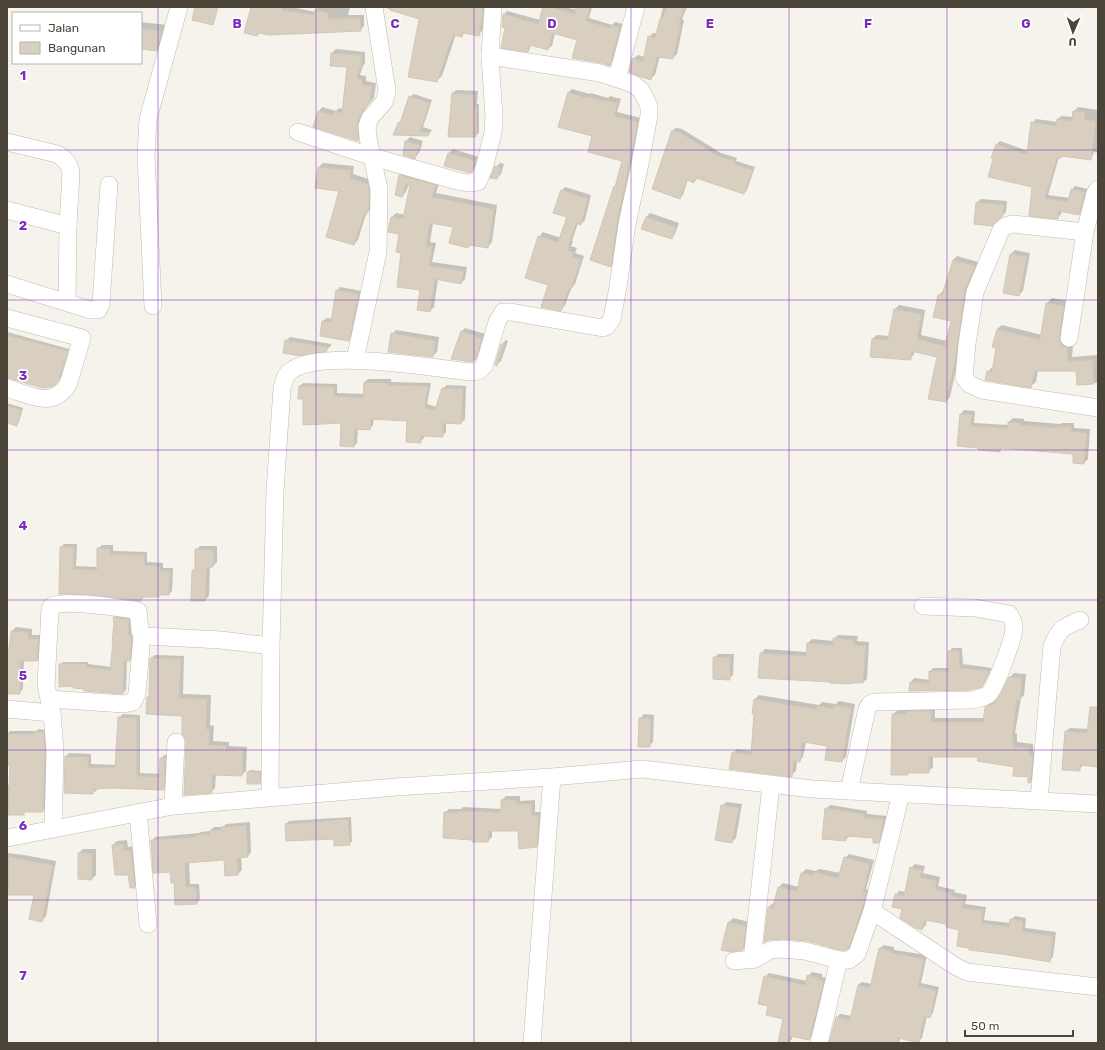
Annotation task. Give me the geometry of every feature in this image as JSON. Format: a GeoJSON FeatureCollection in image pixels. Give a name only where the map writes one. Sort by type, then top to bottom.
{"type":"FeatureCollection","features":[{"type":"Feature","properties":{"kind":"street"},"geometry":{"type":"LineString","coordinates":[[154,306],[146,156],[148,119],[180,7]]}},
{"type":"Feature","properties":{"kind":"street"},"geometry":{"type":"LineString","coordinates":[[354,360],[378,252],[379,189],[368,138],[368,122],[384,102],[387,91],[374,7]]}},
{"type":"Feature","properties":{"kind":"street"},"geometry":{"type":"LineString","coordinates":[[298,132],[373,157],[457,181],[468,183],[478,182],[484,168],[493,134],[494,117],[490,56],[493,7]]}},
{"type":"Feature","properties":{"kind":"street"},"geometry":{"type":"LineString","coordinates":[[617,78],[636,7]]}},
{"type":"Feature","properties":{"kind":"street"},"geometry":{"type":"LineString","coordinates":[[270,797],[271,646],[275,491],[283,382],[290,370],[308,363],[354,360],[477,372],[484,366],[497,322],[503,312],[511,312],[603,328],[610,322],[618,288],[627,224],[640,164],[649,114],[649,106],[641,90],[633,84],[600,72],[490,56]]}},
{"type":"Feature","properties":{"kind":"street"},"geometry":{"type":"LineString","coordinates":[[7,142],[57,154],[69,164],[71,172],[68,226],[67,302]]}},
{"type":"Feature","properties":{"kind":"street"},"geometry":{"type":"LineString","coordinates":[[7,284],[90,310],[98,310],[100,308],[109,185]]}},
{"type":"Feature","properties":{"kind":"street"},"geometry":{"type":"LineString","coordinates":[[1069,338],[1085,232],[1095,193],[1098,189]]}},
{"type":"Feature","properties":{"kind":"street"},"geometry":{"type":"LineString","coordinates":[[7,210],[68,226]]}},
{"type":"Feature","properties":{"kind":"street"},"geometry":{"type":"LineString","coordinates":[[1085,232],[1013,224],[1006,226],[1001,230],[975,292],[967,344],[964,377],[969,384],[982,390],[1098,408]]}},
{"type":"Feature","properties":{"kind":"street"},"geometry":{"type":"LineString","coordinates":[[7,318],[83,335],[68,385],[58,396],[50,399],[42,398],[7,388]]}},
{"type":"Feature","properties":{"kind":"street"},"geometry":{"type":"LineString","coordinates":[[7,709],[51,706],[132,703],[137,694],[142,634],[140,631],[138,611],[60,603],[52,606],[50,609],[46,685],[51,706],[55,751],[53,828]]}},
{"type":"Feature","properties":{"kind":"street"},"geometry":{"type":"LineString","coordinates":[[849,791],[867,709],[870,704],[875,702],[971,700],[982,698],[989,693],[997,678],[1013,634],[1013,620],[1009,614],[975,608],[923,606]]}},
{"type":"Feature","properties":{"kind":"street"},"geometry":{"type":"LineString","coordinates":[[1039,800],[1052,646],[1059,631],[1080,620]]}},
{"type":"Feature","properties":{"kind":"street"},"geometry":{"type":"LineString","coordinates":[[142,634],[145,636],[221,640],[271,646]]}},
{"type":"Feature","properties":{"kind":"street"},"geometry":{"type":"LineString","coordinates":[[173,806],[176,742]]}},
{"type":"Feature","properties":{"kind":"street"},"geometry":{"type":"LineString","coordinates":[[7,838],[173,806],[396,787],[552,777],[642,769],[771,785],[849,791],[1098,804]]}},
{"type":"Feature","properties":{"kind":"street"},"geometry":{"type":"LineString","coordinates":[[532,1043],[552,777]]}},
{"type":"Feature","properties":{"kind":"street"},"geometry":{"type":"LineString","coordinates":[[752,960],[771,785]]}},
{"type":"Feature","properties":{"kind":"street"},"geometry":{"type":"LineString","coordinates":[[734,961],[752,960],[770,950],[782,949],[805,951],[839,960],[849,960],[856,954],[872,911],[901,794]]}},
{"type":"Feature","properties":{"kind":"street"},"geometry":{"type":"LineString","coordinates":[[138,812],[148,924]]}},
{"type":"Feature","properties":{"kind":"street"},"geometry":{"type":"LineString","coordinates":[[872,911],[955,966],[967,972],[1098,987]]}},
{"type":"Feature","properties":{"kind":"street"},"geometry":{"type":"LineString","coordinates":[[819,1043],[839,960]]}},
{"type":"Feature","properties":{"kind":"building"},"geometry":{"type":"Polygon","coordinates":[[[195,7],[218,7],[213,25],[192,20],[195,7]]]}},
{"type":"Feature","properties":{"kind":"building"},"geometry":{"type":"Polygon","coordinates":[[[251,7],[282,7],[282,10],[314,15],[315,10],[329,13],[328,19],[360,18],[361,31],[269,35],[258,33],[257,36],[244,33],[251,7]]]}},
{"type":"Feature","properties":{"kind":"building"},"geometry":{"type":"Polygon","coordinates":[[[390,7],[483,7],[479,36],[463,33],[462,37],[453,35],[437,82],[408,77],[419,19],[390,10],[390,7]]]}},
{"type":"Feature","properties":{"kind":"building"},"geometry":{"type":"Polygon","coordinates":[[[543,7],[551,7],[575,14],[576,7],[590,7],[586,21],[610,28],[611,25],[620,27],[610,66],[602,63],[572,58],[577,40],[553,33],[548,50],[530,45],[528,52],[501,48],[505,28],[502,27],[503,14],[538,24],[543,7]]]}},
{"type":"Feature","properties":{"kind":"building"},"geometry":{"type":"Polygon","coordinates":[[[667,7],[685,7],[679,23],[681,24],[673,59],[657,57],[651,80],[629,72],[633,58],[643,61],[648,36],[655,38],[660,19],[662,19],[667,7]]]}},
{"type":"Feature","properties":{"kind":"building"},"geometry":{"type":"Polygon","coordinates":[[[142,29],[161,31],[157,51],[142,49],[142,29]]]}},
{"type":"Feature","properties":{"kind":"building"},"geometry":{"type":"Polygon","coordinates":[[[331,53],[361,55],[362,68],[360,68],[357,78],[362,80],[363,85],[372,86],[370,102],[362,112],[358,122],[358,141],[313,127],[318,111],[333,115],[335,111],[342,113],[347,67],[330,66],[331,53]]]}},
{"type":"Feature","properties":{"kind":"building"},"geometry":{"type":"Polygon","coordinates":[[[568,92],[586,98],[586,96],[618,103],[614,116],[638,122],[617,222],[611,267],[590,260],[614,186],[615,187],[622,161],[588,152],[592,136],[558,127],[568,92]]]}},
{"type":"Feature","properties":{"kind":"building"},"geometry":{"type":"Polygon","coordinates":[[[452,93],[475,95],[474,107],[476,108],[476,137],[448,137],[452,93]]]}},
{"type":"Feature","properties":{"kind":"building"},"geometry":{"type":"Polygon","coordinates":[[[409,96],[430,103],[420,131],[429,133],[428,136],[393,135],[398,123],[400,123],[409,96]]]}},
{"type":"Feature","properties":{"kind":"building"},"geometry":{"type":"Polygon","coordinates":[[[1073,111],[1085,112],[1084,119],[1096,121],[1091,160],[1062,156],[1061,158],[1057,158],[1045,198],[1068,202],[1071,189],[1085,192],[1079,215],[1059,211],[1058,219],[1029,216],[1032,187],[988,177],[993,159],[991,158],[996,144],[1027,155],[1031,122],[1056,126],[1057,119],[1072,121],[1073,111]]]}},
{"type":"Feature","properties":{"kind":"building"},"geometry":{"type":"Polygon","coordinates":[[[672,130],[679,132],[718,156],[735,161],[734,164],[753,170],[744,194],[696,178],[694,183],[687,180],[680,199],[652,189],[672,130]]]}},
{"type":"Feature","properties":{"kind":"building"},"geometry":{"type":"Polygon","coordinates":[[[405,141],[420,145],[415,159],[403,155],[405,141]]]}},
{"type":"Feature","properties":{"kind":"building"},"geometry":{"type":"Polygon","coordinates":[[[448,153],[476,161],[471,173],[444,166],[448,153]]]}},
{"type":"Feature","properties":{"kind":"building"},"geometry":{"type":"Polygon","coordinates":[[[495,166],[501,168],[497,179],[490,178],[495,166]]]}},
{"type":"Feature","properties":{"kind":"building"},"geometry":{"type":"Polygon","coordinates":[[[318,167],[351,170],[350,178],[368,184],[369,207],[366,215],[364,214],[354,245],[326,237],[339,191],[315,188],[318,167]]]}},
{"type":"Feature","properties":{"kind":"building"},"geometry":{"type":"Polygon","coordinates":[[[399,175],[436,185],[432,197],[494,209],[488,248],[469,245],[468,248],[449,243],[453,227],[430,223],[426,246],[432,247],[429,266],[464,271],[461,284],[435,279],[430,312],[417,310],[420,290],[397,287],[401,253],[396,252],[399,234],[388,232],[391,217],[403,219],[410,185],[406,184],[402,197],[395,195],[399,175]]]}},
{"type":"Feature","properties":{"kind":"building"},"geometry":{"type":"Polygon","coordinates":[[[561,190],[588,199],[581,225],[576,223],[569,245],[568,250],[574,252],[572,257],[581,260],[571,289],[569,289],[561,311],[541,307],[548,285],[525,278],[538,236],[558,242],[567,217],[553,213],[561,190]]]}},
{"type":"Feature","properties":{"kind":"building"},"geometry":{"type":"Polygon","coordinates":[[[976,202],[1004,205],[1002,217],[992,226],[974,224],[976,202]]]}},
{"type":"Feature","properties":{"kind":"building"},"geometry":{"type":"Polygon","coordinates":[[[646,217],[676,227],[672,239],[641,229],[646,217]]]}},
{"type":"Feature","properties":{"kind":"building"},"geometry":{"type":"Polygon","coordinates":[[[1010,254],[1027,257],[1019,296],[1003,293],[1010,254]]]}},
{"type":"Feature","properties":{"kind":"building"},"geometry":{"type":"Polygon","coordinates":[[[953,260],[975,266],[965,290],[955,362],[946,402],[928,399],[937,357],[911,351],[911,360],[870,357],[872,339],[888,340],[894,309],[922,314],[917,339],[945,346],[951,321],[933,317],[938,295],[942,295],[953,260]]]}},
{"type":"Feature","properties":{"kind":"building"},"geometry":{"type":"Polygon","coordinates":[[[336,290],[359,294],[349,341],[320,336],[322,321],[331,322],[336,290]]]}},
{"type":"Feature","properties":{"kind":"building"},"geometry":{"type":"Polygon","coordinates":[[[1046,303],[1064,306],[1059,337],[1060,342],[1067,348],[1068,361],[1093,360],[1094,384],[1077,385],[1076,371],[1035,371],[1031,388],[985,380],[987,371],[992,372],[996,348],[992,347],[997,329],[1040,340],[1046,303]]]}},
{"type":"Feature","properties":{"kind":"building"},"geometry":{"type":"Polygon","coordinates":[[[461,331],[482,338],[476,359],[474,359],[473,362],[451,359],[461,331]]]}},
{"type":"Feature","properties":{"kind":"building"},"geometry":{"type":"Polygon","coordinates":[[[391,333],[436,341],[433,357],[388,352],[391,333]]]}},
{"type":"Feature","properties":{"kind":"building"},"geometry":{"type":"Polygon","coordinates":[[[7,335],[68,351],[59,380],[55,385],[43,388],[7,378],[7,335]]]}},
{"type":"Feature","properties":{"kind":"building"},"geometry":{"type":"Polygon","coordinates":[[[285,340],[327,347],[327,351],[301,356],[283,353],[285,340]]]}},
{"type":"Feature","properties":{"kind":"building"},"geometry":{"type":"Polygon","coordinates":[[[501,344],[504,345],[497,366],[495,365],[501,344]]]}},
{"type":"Feature","properties":{"kind":"building"},"geometry":{"type":"Polygon","coordinates":[[[364,382],[388,383],[388,385],[428,386],[425,408],[435,410],[442,388],[463,389],[461,424],[443,423],[443,437],[421,436],[421,443],[406,442],[407,421],[371,419],[370,430],[355,429],[354,447],[340,446],[341,423],[303,425],[303,399],[298,399],[299,386],[334,387],[334,396],[363,398],[364,382]]]}},
{"type":"Feature","properties":{"kind":"building"},"geometry":{"type":"Polygon","coordinates":[[[7,406],[21,410],[17,426],[7,423],[7,406]]]}},
{"type":"Feature","properties":{"kind":"building"},"geometry":{"type":"Polygon","coordinates":[[[960,414],[972,415],[971,426],[1008,428],[1008,422],[1021,423],[1020,425],[1057,428],[1057,426],[1071,427],[1070,431],[1087,433],[1084,464],[1073,463],[1073,454],[1000,448],[1000,452],[957,446],[960,414]]]}},
{"type":"Feature","properties":{"kind":"building"},"geometry":{"type":"Polygon","coordinates":[[[60,547],[74,547],[73,569],[97,570],[97,548],[110,549],[110,554],[144,555],[144,565],[160,566],[160,571],[170,571],[169,595],[159,595],[159,597],[141,597],[141,601],[93,595],[59,594],[60,547]]]}},
{"type":"Feature","properties":{"kind":"building"},"geometry":{"type":"Polygon","coordinates":[[[195,549],[214,550],[213,567],[207,567],[205,601],[191,601],[192,570],[195,570],[195,549]]]}},
{"type":"Feature","properties":{"kind":"building"},"geometry":{"type":"Polygon","coordinates":[[[113,617],[129,619],[128,635],[131,635],[132,637],[130,661],[124,661],[123,694],[84,691],[84,689],[73,688],[73,686],[59,687],[59,664],[86,664],[85,667],[110,670],[113,642],[113,617]]]}},
{"type":"Feature","properties":{"kind":"building"},"geometry":{"type":"Polygon","coordinates":[[[11,631],[29,632],[28,639],[38,639],[37,661],[20,661],[20,694],[7,694],[7,666],[11,631]]]}},
{"type":"Feature","properties":{"kind":"building"},"geometry":{"type":"Polygon","coordinates":[[[833,638],[854,640],[854,645],[866,646],[863,683],[830,683],[758,678],[760,653],[806,656],[807,643],[833,645],[833,638]]]}},
{"type":"Feature","properties":{"kind":"building"},"geometry":{"type":"Polygon","coordinates":[[[948,651],[959,651],[960,668],[989,671],[982,687],[970,690],[909,691],[910,682],[929,683],[929,671],[948,671],[948,651]]]}},
{"type":"Feature","properties":{"kind":"building"},"geometry":{"type":"Polygon","coordinates":[[[713,657],[730,658],[730,680],[713,679],[713,657]]]}},
{"type":"Feature","properties":{"kind":"building"},"geometry":{"type":"Polygon","coordinates":[[[150,658],[181,659],[179,698],[207,699],[206,729],[210,729],[209,745],[226,746],[226,750],[243,750],[242,776],[212,775],[212,793],[184,795],[186,742],[182,734],[182,716],[146,714],[147,697],[149,697],[150,658]]]}},
{"type":"Feature","properties":{"kind":"building"},"geometry":{"type":"Polygon","coordinates":[[[1009,677],[1022,678],[1020,700],[1017,700],[1012,737],[1013,747],[1029,748],[1029,755],[1033,756],[1030,783],[1028,783],[1028,777],[1013,776],[1014,767],[977,761],[978,757],[929,757],[929,773],[891,775],[892,714],[906,714],[907,711],[931,711],[931,722],[983,722],[985,707],[993,704],[997,699],[1009,677]]]}},
{"type":"Feature","properties":{"kind":"building"},"geometry":{"type":"Polygon","coordinates":[[[754,699],[816,709],[817,706],[834,709],[834,705],[851,708],[842,762],[825,760],[827,746],[804,742],[802,743],[800,762],[794,761],[792,777],[729,769],[732,752],[751,755],[754,699]]]}},
{"type":"Feature","properties":{"kind":"building"},"geometry":{"type":"Polygon","coordinates":[[[1090,707],[1098,707],[1098,767],[1080,765],[1080,771],[1062,770],[1065,731],[1087,733],[1090,707]]]}},
{"type":"Feature","properties":{"kind":"building"},"geometry":{"type":"Polygon","coordinates":[[[118,717],[137,718],[137,776],[159,777],[160,758],[165,758],[164,790],[115,788],[94,789],[93,794],[64,793],[65,756],[88,757],[88,767],[115,768],[118,717]]]}},
{"type":"Feature","properties":{"kind":"building"},"geometry":{"type":"Polygon","coordinates":[[[639,718],[651,718],[650,747],[638,747],[639,718]]]}},
{"type":"Feature","properties":{"kind":"building"},"geometry":{"type":"Polygon","coordinates":[[[34,732],[44,732],[45,751],[43,812],[24,812],[24,815],[8,815],[10,765],[7,765],[7,734],[34,734],[34,732]]]}},
{"type":"Feature","properties":{"kind":"building"},"geometry":{"type":"Polygon","coordinates":[[[247,772],[260,772],[260,784],[247,784],[247,772]]]}},
{"type":"Feature","properties":{"kind":"building"},"geometry":{"type":"Polygon","coordinates":[[[501,800],[516,800],[516,804],[531,804],[532,816],[539,815],[537,847],[519,849],[518,831],[489,831],[488,842],[472,842],[472,840],[443,838],[444,812],[501,812],[501,800]]]}},
{"type":"Feature","properties":{"kind":"building"},"geometry":{"type":"Polygon","coordinates":[[[721,805],[739,808],[732,843],[715,840],[721,805]]]}},
{"type":"Feature","properties":{"kind":"building"},"geometry":{"type":"Polygon","coordinates":[[[825,808],[864,814],[864,818],[884,819],[879,843],[873,843],[873,838],[846,836],[846,841],[822,839],[825,808]]]}},
{"type":"Feature","properties":{"kind":"building"},"geometry":{"type":"Polygon","coordinates":[[[348,819],[350,845],[334,846],[334,839],[286,841],[285,824],[348,819]]]}},
{"type":"Feature","properties":{"kind":"building"},"geometry":{"type":"Polygon","coordinates":[[[246,825],[248,857],[237,858],[238,875],[225,876],[224,860],[185,863],[186,887],[196,887],[197,904],[175,905],[174,883],[171,883],[170,872],[153,873],[151,840],[196,837],[196,835],[210,834],[209,831],[221,830],[221,827],[246,825]]]}},
{"type":"Feature","properties":{"kind":"building"},"geometry":{"type":"Polygon","coordinates":[[[124,844],[124,851],[131,850],[135,888],[130,888],[128,875],[115,875],[112,845],[124,844]]]}},
{"type":"Feature","properties":{"kind":"building"},"geometry":{"type":"Polygon","coordinates":[[[78,853],[92,853],[92,880],[78,879],[78,853]]]}},
{"type":"Feature","properties":{"kind":"building"},"geometry":{"type":"Polygon","coordinates":[[[9,857],[53,865],[42,922],[29,919],[34,895],[8,895],[9,857]]]}},
{"type":"Feature","properties":{"kind":"building"},"geometry":{"type":"Polygon","coordinates":[[[844,857],[870,864],[863,893],[866,893],[849,948],[846,950],[840,950],[808,941],[783,939],[764,942],[768,907],[773,908],[778,887],[797,891],[801,873],[813,875],[814,872],[838,878],[844,857]]]}},
{"type":"Feature","properties":{"kind":"building"},"geometry":{"type":"Polygon","coordinates":[[[910,867],[922,870],[920,877],[937,881],[935,889],[952,893],[951,896],[964,899],[962,908],[983,910],[981,923],[1009,927],[1010,919],[1023,921],[1022,931],[1053,936],[1050,962],[969,950],[969,948],[957,946],[959,930],[946,927],[946,924],[925,920],[922,930],[900,918],[902,909],[892,907],[895,894],[904,896],[910,867]]]}},
{"type":"Feature","properties":{"kind":"building"},"geometry":{"type":"Polygon","coordinates":[[[728,922],[746,926],[743,950],[731,952],[721,950],[728,922]]]}},
{"type":"Feature","properties":{"kind":"building"},"geometry":{"type":"Polygon","coordinates":[[[879,948],[891,951],[891,953],[924,959],[918,986],[936,990],[930,1018],[924,1016],[919,1043],[898,1038],[897,1043],[829,1043],[836,1017],[850,1020],[858,985],[870,988],[879,948]]]}},
{"type":"Feature","properties":{"kind":"building"},"geometry":{"type":"Polygon","coordinates":[[[807,975],[824,981],[809,1040],[790,1036],[789,1043],[778,1042],[783,1019],[766,1015],[768,1006],[758,1004],[764,976],[805,985],[807,975]]]}}]}
